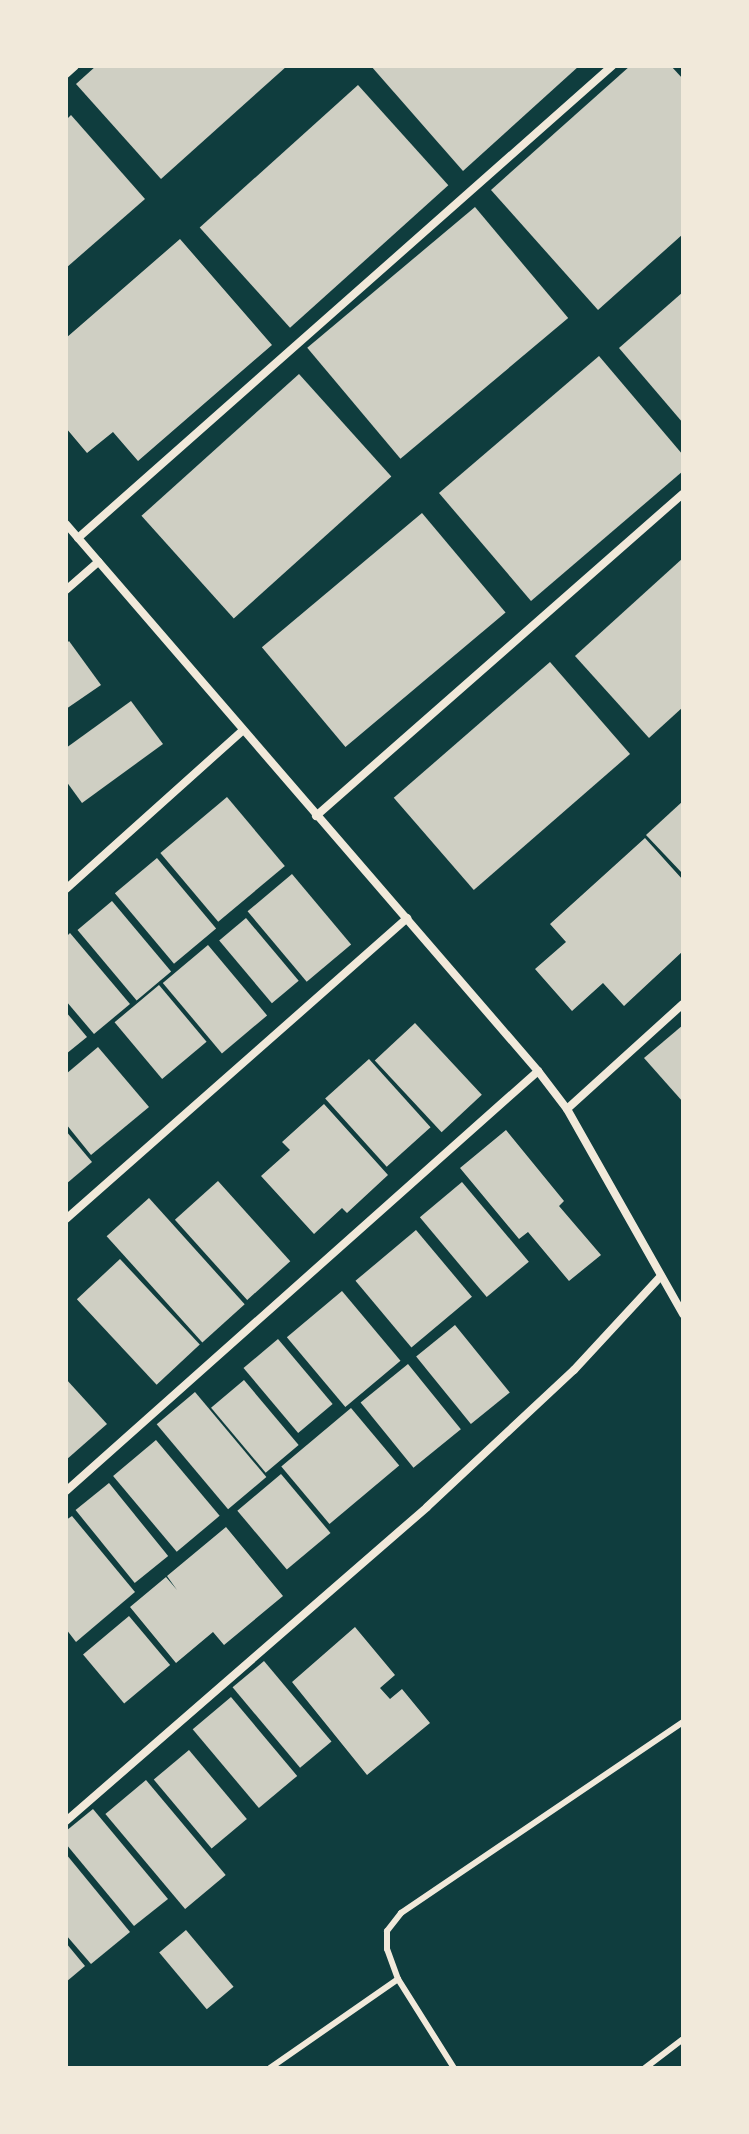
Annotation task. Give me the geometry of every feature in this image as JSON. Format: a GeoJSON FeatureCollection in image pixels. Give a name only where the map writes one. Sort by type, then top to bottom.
{"type":"FeatureCollection","features":[{"type":"Feature","properties":{"kind":"street"},"geometry":{"type":"LineString","coordinates":[[66,74],[75,66]]}},
{"type":"Feature","properties":{"kind":"street"},"geometry":{"type":"LineString","coordinates":[[78,538],[612,66]]}},
{"type":"Feature","properties":{"kind":"street"},"geometry":{"type":"LineString","coordinates":[[316,816],[683,494]]}},
{"type":"Feature","properties":{"kind":"street"},"geometry":{"type":"LineString","coordinates":[[66,524],[538,1071],[567,1109],[683,1314]]}},
{"type":"Feature","properties":{"kind":"street"},"geometry":{"type":"LineString","coordinates":[[66,590],[98,562]]}},
{"type":"Feature","properties":{"kind":"street"},"geometry":{"type":"LineString","coordinates":[[66,889],[242,731]]}},
{"type":"Feature","properties":{"kind":"street"},"geometry":{"type":"LineString","coordinates":[[66,1219],[407,918]]}},
{"type":"Feature","properties":{"kind":"street"},"geometry":{"type":"LineString","coordinates":[[567,1109],[683,1004]]}},
{"type":"Feature","properties":{"kind":"street"},"geometry":{"type":"LineString","coordinates":[[66,1491],[538,1071]]}},
{"type":"Feature","properties":{"kind":"street"},"geometry":{"type":"LineString","coordinates":[[66,1821],[427,1507],[574,1370],[661,1276]]}},
{"type":"Feature","properties":{"kind":"lane"},"geometry":{"type":"LineString","coordinates":[[454,2068],[398,1979],[387,1949],[387,1931],[401,1913],[683,1722]]}},
{"type":"Feature","properties":{"kind":"lane"},"geometry":{"type":"LineString","coordinates":[[270,2068],[398,1979]]}},
{"type":"Feature","properties":{"kind":"lane"},"geometry":{"type":"LineString","coordinates":[[645,2068],[683,2039]]}},
{"type":"Feature","properties":{"kind":"building"},"geometry":{"type":"Polygon","coordinates":[[[96,66],[287,66],[161,179],[76,84],[96,66]]]}},
{"type":"Feature","properties":{"kind":"building"},"geometry":{"type":"Polygon","coordinates":[[[371,66],[579,66],[463,171],[371,66]]]}},
{"type":"Feature","properties":{"kind":"building"},"geometry":{"type":"Polygon","coordinates":[[[630,66],[671,66],[683,79],[683,234],[598,310],[491,190],[630,66]]]}},
{"type":"Feature","properties":{"kind":"building"},"geometry":{"type":"Polygon","coordinates":[[[358,85],[448,185],[290,328],[200,228],[358,85]]]}},
{"type":"Feature","properties":{"kind":"building"},"geometry":{"type":"Polygon","coordinates":[[[71,115],[145,199],[66,268],[66,120],[71,115]]]}},
{"type":"Feature","properties":{"kind":"building"},"geometry":{"type":"Polygon","coordinates":[[[475,207],[568,318],[400,459],[307,348],[475,207]]]}},
{"type":"Feature","properties":{"kind":"building"},"geometry":{"type":"Polygon","coordinates":[[[180,239],[272,345],[138,461],[113,432],[87,453],[66,428],[66,338],[180,239]]]}},
{"type":"Feature","properties":{"kind":"building"},"geometry":{"type":"Polygon","coordinates":[[[683,292],[683,423],[619,348],[683,292]]]}},
{"type":"Feature","properties":{"kind":"building"},"geometry":{"type":"Polygon","coordinates":[[[599,356],[683,455],[683,471],[531,601],[439,493],[599,356]]]}},
{"type":"Feature","properties":{"kind":"building"},"geometry":{"type":"Polygon","coordinates":[[[299,374],[391,477],[234,618],[141,516],[299,374]]]}},
{"type":"Feature","properties":{"kind":"building"},"geometry":{"type":"Polygon","coordinates":[[[422,513],[506,613],[345,747],[262,647],[422,513]]]}},
{"type":"Feature","properties":{"kind":"building"},"geometry":{"type":"Polygon","coordinates":[[[683,558],[683,707],[649,738],[575,656],[683,558]]]}},
{"type":"Feature","properties":{"kind":"building"},"geometry":{"type":"Polygon","coordinates":[[[69,641],[101,685],[66,709],[66,644],[69,641]]]}},
{"type":"Feature","properties":{"kind":"building"},"geometry":{"type":"Polygon","coordinates":[[[550,662],[630,754],[474,890],[394,798],[550,662]]]}},
{"type":"Feature","properties":{"kind":"building"},"geometry":{"type":"Polygon","coordinates":[[[131,701],[163,744],[82,803],[66,781],[66,748],[131,701]]]}},
{"type":"Feature","properties":{"kind":"building"},"geometry":{"type":"Polygon","coordinates":[[[227,797],[285,866],[218,922],[160,853],[227,797]]]}},
{"type":"Feature","properties":{"kind":"building"},"geometry":{"type":"Polygon","coordinates":[[[683,801],[683,874],[646,835],[683,801]]]}},
{"type":"Feature","properties":{"kind":"building"},"geometry":{"type":"Polygon","coordinates":[[[645,838],[683,880],[683,951],[624,1006],[603,983],[572,1011],[535,969],[566,942],[550,924],[645,838]]]}},
{"type":"Feature","properties":{"kind":"building"},"geometry":{"type":"Polygon","coordinates":[[[157,858],[216,928],[174,964],[115,893],[157,858]]]}},
{"type":"Feature","properties":{"kind":"building"},"geometry":{"type":"Polygon","coordinates":[[[292,874],[351,944],[307,982],[248,911],[292,874]]]}},
{"type":"Feature","properties":{"kind":"building"},"geometry":{"type":"Polygon","coordinates":[[[112,901],[171,971],[137,1000],[78,930],[112,901]]]}},
{"type":"Feature","properties":{"kind":"building"},"geometry":{"type":"Polygon","coordinates":[[[246,918],[299,981],[272,1003],[219,940],[246,918]]]}},
{"type":"Feature","properties":{"kind":"building"},"geometry":{"type":"Polygon","coordinates":[[[70,933],[130,1004],[94,1034],[66,1001],[66,937],[70,933]]]}},
{"type":"Feature","properties":{"kind":"building"},"geometry":{"type":"Polygon","coordinates":[[[208,945],[267,1015],[222,1053],[163,983],[208,945]]]}},
{"type":"Feature","properties":{"kind":"building"},"geometry":{"type":"Polygon","coordinates":[[[159,985],[207,1042],[162,1079],[115,1022],[159,985]]]}},
{"type":"Feature","properties":{"kind":"building"},"geometry":{"type":"Polygon","coordinates":[[[66,1012],[87,1037],[66,1054],[66,1012]]]}},
{"type":"Feature","properties":{"kind":"building"},"geometry":{"type":"Polygon","coordinates":[[[415,1023],[482,1095],[442,1132],[375,1061],[415,1023]]]}},
{"type":"Feature","properties":{"kind":"building"},"geometry":{"type":"Polygon","coordinates":[[[683,1025],[683,1102],[644,1058],[683,1025]]]}},
{"type":"Feature","properties":{"kind":"building"},"geometry":{"type":"Polygon","coordinates":[[[98,1047],[149,1107],[91,1155],[66,1124],[66,1074],[98,1047]]]}},
{"type":"Feature","properties":{"kind":"building"},"geometry":{"type":"Polygon","coordinates":[[[369,1059],[431,1127],[387,1167],[325,1098],[369,1059]]]}},
{"type":"Feature","properties":{"kind":"building"},"geometry":{"type":"Polygon","coordinates":[[[324,1104],[388,1175],[347,1213],[342,1208],[314,1234],[261,1176],[290,1150],[282,1142],[324,1104]]]}},
{"type":"Feature","properties":{"kind":"building"},"geometry":{"type":"Polygon","coordinates":[[[506,1130],[564,1201],[559,1206],[601,1255],[569,1281],[528,1232],[519,1239],[460,1168],[506,1130]]]}},
{"type":"Feature","properties":{"kind":"building"},"geometry":{"type":"Polygon","coordinates":[[[66,1131],[92,1162],[66,1184],[66,1131]]]}},
{"type":"Feature","properties":{"kind":"building"},"geometry":{"type":"Polygon","coordinates":[[[218,1181],[290,1261],[247,1300],[175,1220],[218,1181]]]}},
{"type":"Feature","properties":{"kind":"building"},"geometry":{"type":"Polygon","coordinates":[[[462,1182],[529,1262],[487,1297],[420,1217],[462,1182]]]}},
{"type":"Feature","properties":{"kind":"building"},"geometry":{"type":"Polygon","coordinates":[[[149,1198],[245,1304],[202,1342],[107,1236],[149,1198]]]}},
{"type":"Feature","properties":{"kind":"building"},"geometry":{"type":"Polygon","coordinates":[[[416,1230],[472,1297],[411,1347],[355,1281],[416,1230]]]}},
{"type":"Feature","properties":{"kind":"building"},"geometry":{"type":"Polygon","coordinates":[[[120,1259],[200,1345],[157,1385],[77,1299],[120,1259]]]}},
{"type":"Feature","properties":{"kind":"building"},"geometry":{"type":"Polygon","coordinates":[[[342,1291],[400,1361],[345,1407],[287,1337],[342,1291]]]}},
{"type":"Feature","properties":{"kind":"building"},"geometry":{"type":"Polygon","coordinates":[[[455,1325],[510,1393],[471,1424],[416,1356],[455,1325]]]}},
{"type":"Feature","properties":{"kind":"building"},"geometry":{"type":"Polygon","coordinates":[[[278,1339],[333,1404],[298,1433],[244,1368],[278,1339]]]}},
{"type":"Feature","properties":{"kind":"building"},"geometry":{"type":"Polygon","coordinates":[[[408,1364],[461,1429],[413,1468],[361,1402],[408,1364]]]}},
{"type":"Feature","properties":{"kind":"building"},"geometry":{"type":"Polygon","coordinates":[[[66,1379],[107,1424],[66,1460],[66,1379]]]}},
{"type":"Feature","properties":{"kind":"building"},"geometry":{"type":"Polygon","coordinates":[[[244,1380],[299,1445],[266,1473],[211,1408],[244,1380]]]}},
{"type":"Feature","properties":{"kind":"building"},"geometry":{"type":"Polygon","coordinates":[[[195,1392],[266,1477],[228,1509],[157,1424],[195,1392]]]}},
{"type":"Feature","properties":{"kind":"building"},"geometry":{"type":"Polygon","coordinates":[[[351,1408],[399,1465],[329,1524],[281,1466],[351,1408]]]}},
{"type":"Feature","properties":{"kind":"building"},"geometry":{"type":"Polygon","coordinates":[[[156,1440],[220,1516],[177,1552],[113,1476],[156,1440]]]}},
{"type":"Feature","properties":{"kind":"building"},"geometry":{"type":"Polygon","coordinates":[[[281,1474],[330,1533],[287,1570],[237,1511],[281,1474]]]}},
{"type":"Feature","properties":{"kind":"building"},"geometry":{"type":"Polygon","coordinates":[[[109,1483],[168,1556],[135,1583],[76,1510],[109,1483]]]}},
{"type":"Feature","properties":{"kind":"building"},"geometry":{"type":"Polygon","coordinates":[[[72,1516],[135,1592],[76,1642],[66,1629],[66,1520],[72,1516]]]}},
{"type":"Feature","properties":{"kind":"building"},"geometry":{"type":"Polygon","coordinates":[[[226,1527],[283,1596],[224,1645],[213,1632],[176,1663],[130,1607],[166,1577],[177,1590],[167,1576],[226,1527]]]}},
{"type":"Feature","properties":{"kind":"building"},"geometry":{"type":"Polygon","coordinates":[[[129,1616],[170,1665],[124,1704],[83,1655],[129,1616]]]}},
{"type":"Feature","properties":{"kind":"building"},"geometry":{"type":"Polygon","coordinates":[[[355,1627],[395,1675],[380,1688],[390,1699],[402,1689],[430,1723],[367,1775],[292,1682],[355,1627]]]}},
{"type":"Feature","properties":{"kind":"building"},"geometry":{"type":"Polygon","coordinates":[[[264,1661],[331,1741],[300,1768],[233,1687],[264,1661]]]}},
{"type":"Feature","properties":{"kind":"building"},"geometry":{"type":"Polygon","coordinates":[[[231,1697],[297,1776],[259,1808],[193,1729],[231,1697]]]}},
{"type":"Feature","properties":{"kind":"building"},"geometry":{"type":"Polygon","coordinates":[[[189,1750],[247,1819],[212,1849],[154,1780],[189,1750]]]}},
{"type":"Feature","properties":{"kind":"building"},"geometry":{"type":"Polygon","coordinates":[[[146,1780],[226,1875],[185,1909],[105,1814],[146,1780]]]}},
{"type":"Feature","properties":{"kind":"building"},"geometry":{"type":"Polygon","coordinates":[[[93,1809],[168,1899],[134,1926],[66,1844],[66,1831],[93,1809]]]}},
{"type":"Feature","properties":{"kind":"building"},"geometry":{"type":"Polygon","coordinates":[[[66,1854],[130,1932],[91,1964],[66,1935],[66,1854]]]}},
{"type":"Feature","properties":{"kind":"building"},"geometry":{"type":"Polygon","coordinates":[[[186,1930],[234,1987],[207,2009],[159,1952],[186,1930]]]}},
{"type":"Feature","properties":{"kind":"building"},"geometry":{"type":"Polygon","coordinates":[[[66,1943],[85,1966],[66,1982],[66,1943]]]}}]}
